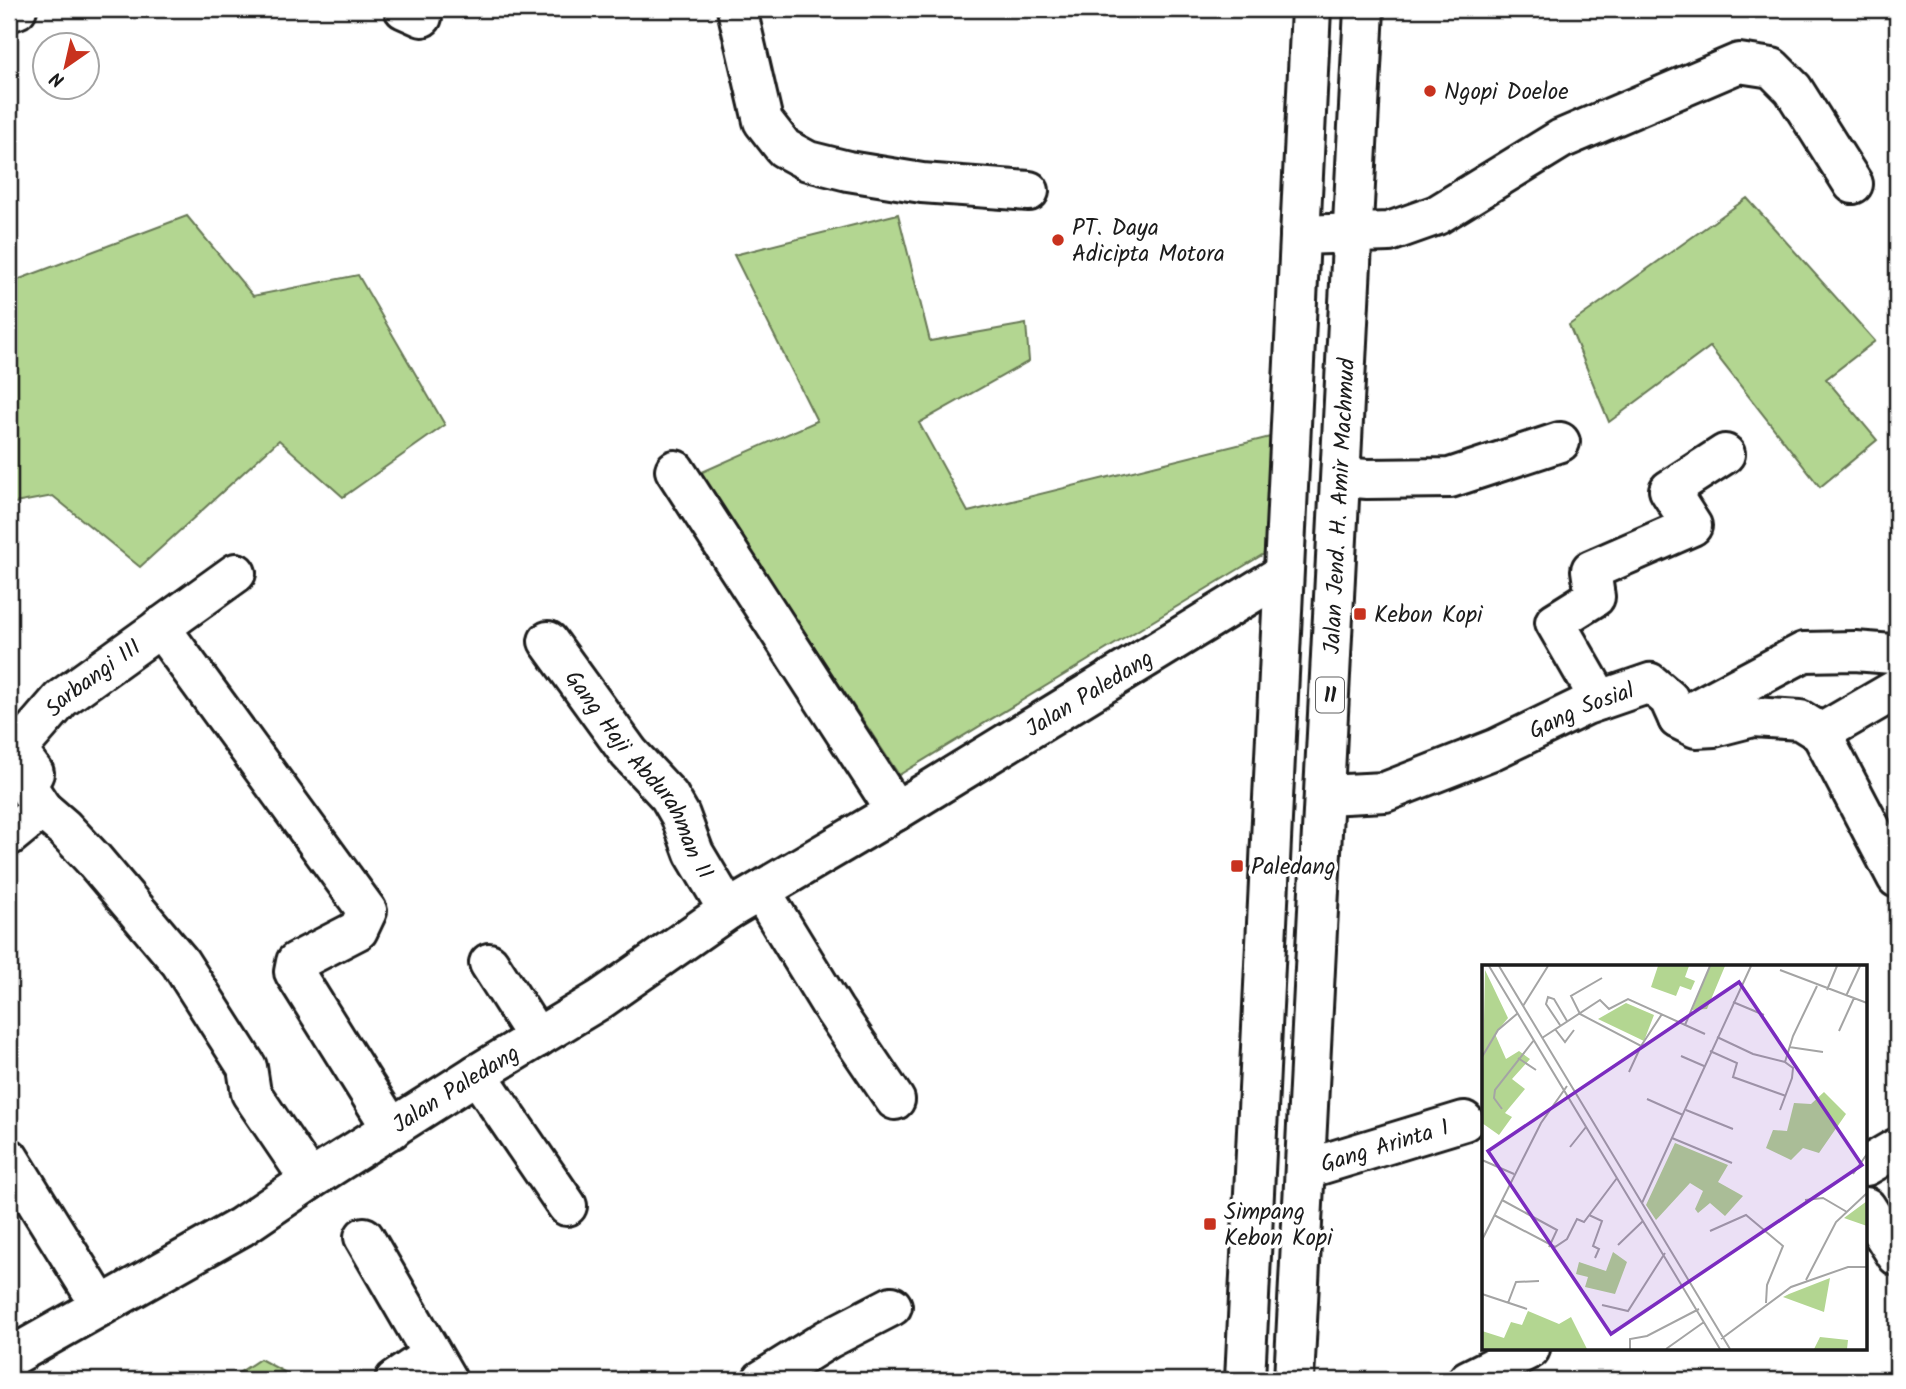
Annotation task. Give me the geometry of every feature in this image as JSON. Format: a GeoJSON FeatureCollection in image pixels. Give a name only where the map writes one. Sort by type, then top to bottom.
{"type":"FeatureCollection","features":[{"type":"Feature","properties":{"kind":"main road"},"geometry":{"type":"LineString","coordinates":[[9,12],[17,9]]}},
{"type":"Feature","properties":{"kind":"main road"},"geometry":{"type":"LineString","coordinates":[[737,9],[763,121],[784,148],[808,162],[848,172],[922,183],[1029,191]]}},
{"type":"Feature","properties":{"kind":"main road"},"geometry":{"type":"LineString","coordinates":[[1245,1380],[1311,9]]}},
{"type":"Feature","properties":{"kind":"main road","name":"Jalan Jend. H. Amir Machmud"},"geometry":{"type":"LineString","coordinates":[[1294,1380],[1364,9]]}},
{"type":"Feature","properties":{"kind":"main road"},"geometry":{"type":"LineString","coordinates":[[1300,235],[1389,232],[1437,215],[1561,139],[1739,63],[1772,68],[1793,89],[1853,184]]}},
{"type":"Feature","properties":{"kind":"main road"},"geometry":{"type":"LineString","coordinates":[[1341,477],[1450,478],[1560,442]]}},
{"type":"Feature","properties":{"kind":"main road"},"geometry":{"type":"LineString","coordinates":[[1600,700],[1555,622],[1595,597],[1591,570],[1692,526],[1669,490],[1725,454]]}},
{"type":"Feature","properties":{"kind":"main road"},"geometry":{"type":"LineString","coordinates":[[675,470],[896,811]]}},
{"type":"Feature","properties":{"kind":"main road","name":"Sarbangi III"},"geometry":{"type":"LineString","coordinates":[[43,809],[27,786],[34,773],[18,750],[61,699],[236,573]]}},
{"type":"Feature","properties":{"kind":"main road","name":"Jalan Paledang"},"geometry":{"type":"LineString","coordinates":[[9,1358],[241,1227],[477,1074],[601,999],[728,910],[896,811],[1283,573]]}},
{"type":"Feature","properties":{"kind":"main road"},"geometry":{"type":"LineString","coordinates":[[160,627],[366,911],[358,930],[296,962],[294,972],[392,1129]]}},
{"type":"Feature","properties":{"kind":"main road","name":"Gang Haji Abdurahman II"},"geometry":{"type":"LineString","coordinates":[[548,641],[629,753],[669,796],[680,815],[694,853],[728,910]]}},
{"type":"Feature","properties":{"kind":"main road"},"geometry":{"type":"LineString","coordinates":[[1678,719],[1804,652],[1856,652],[1892,654],[1897,657]]}},
{"type":"Feature","properties":{"kind":"main road","name":"Gang Sosial"},"geometry":{"type":"LineString","coordinates":[[1325,795],[1385,792],[1494,749],[1600,700],[1650,683],[1669,699],[1678,719]]}},
{"type":"Feature","properties":{"kind":"main road"},"geometry":{"type":"LineString","coordinates":[[1821,733],[1897,689]]}},
{"type":"Feature","properties":{"kind":"main road"},"geometry":{"type":"LineString","coordinates":[[1678,719],[1696,728],[1714,727],[1753,717],[1800,720],[1821,733],[1897,878]]}},
{"type":"Feature","properties":{"kind":"main road"},"geometry":{"type":"LineString","coordinates":[[9,836],[43,809],[93,859],[180,962],[247,1067],[251,1093],[310,1180]]}},
{"type":"Feature","properties":{"kind":"main road"},"geometry":{"type":"LineString","coordinates":[[761,891],[834,1010],[895,1100]]}},
{"type":"Feature","properties":{"kind":"main road"},"geometry":{"type":"LineString","coordinates":[[489,963],[537,1038]]}},
{"type":"Feature","properties":{"kind":"main road"},"geometry":{"type":"LineString","coordinates":[[477,1074],[567,1206]]}},
{"type":"Feature","properties":{"kind":"main road","name":"Gang Arinta 1"},"geometry":{"type":"LineString","coordinates":[[1305,1180],[1455,1137]]}},
{"type":"Feature","properties":{"kind":"main road"},"geometry":{"type":"LineString","coordinates":[[1868,1165],[1897,1148]]}},
{"type":"Feature","properties":{"kind":"main road"},"geometry":{"type":"LineString","coordinates":[[9,1158],[101,1306]]}},
{"type":"Feature","properties":{"kind":"main road"},"geometry":{"type":"LineString","coordinates":[[1868,1210],[1897,1256]]}},
{"type":"Feature","properties":{"kind":"main road"},"geometry":{"type":"LineString","coordinates":[[364,1237],[439,1368],[395,1380]]}},
{"type":"Feature","properties":{"kind":"main road"},"geometry":{"type":"LineString","coordinates":[[762,1380],[828,1339],[892,1306]]}},
{"type":"Feature","properties":{"kind":"main road"},"geometry":{"type":"LineString","coordinates":[[1468,1380],[1528,1350]]}},
{"type":"Feature","properties":{"kind":"green space"},"geometry":{"type":"Polygon","coordinates":[[[1747,198],[1875,341],[1826,379],[1877,440],[1820,487],[1710,347],[1609,422],[1569,325],[1747,198]]]}},
{"type":"Feature","properties":{"kind":"green space"},"geometry":{"type":"Polygon","coordinates":[[[898,214],[930,341],[1026,324],[1029,361],[919,423],[968,512],[1270,437],[1267,552],[899,775],[700,473],[817,421],[734,255],[898,214]]]}},
{"type":"Feature","properties":{"kind":"green space"},"geometry":{"type":"Polygon","coordinates":[[[187,216],[253,296],[358,275],[445,425],[343,497],[279,440],[140,567],[53,496],[9,504],[9,283],[187,216]]]}},
{"type":"Feature","properties":{"kind":"green space"},"geometry":{"type":"Polygon","coordinates":[[[260,1359],[299,1380],[228,1380],[260,1359]]]}},
{"type":"Feature","properties":{"kind":"place","name":"Ngopi Doeloe"},"geometry":{"type":"Point","coordinates":[1430,91]}},
{"type":"Feature","properties":{"kind":"place","name":"PT. Daya Adicipta Motora"},"geometry":{"type":"Point","coordinates":[1058,240]}},
{"type":"Feature","properties":{"kind":"place","name":"Kebon Kopi"},"geometry":{"type":"Point","coordinates":[1360,614]}},
{"type":"Feature","properties":{"kind":"place","name":"Paledang"},"geometry":{"type":"Point","coordinates":[1237,866]}},
{"type":"Feature","properties":{"kind":"place","name":"Simpang Kebon Kopi"},"geometry":{"type":"Point","coordinates":[1210,1224]}}]}
